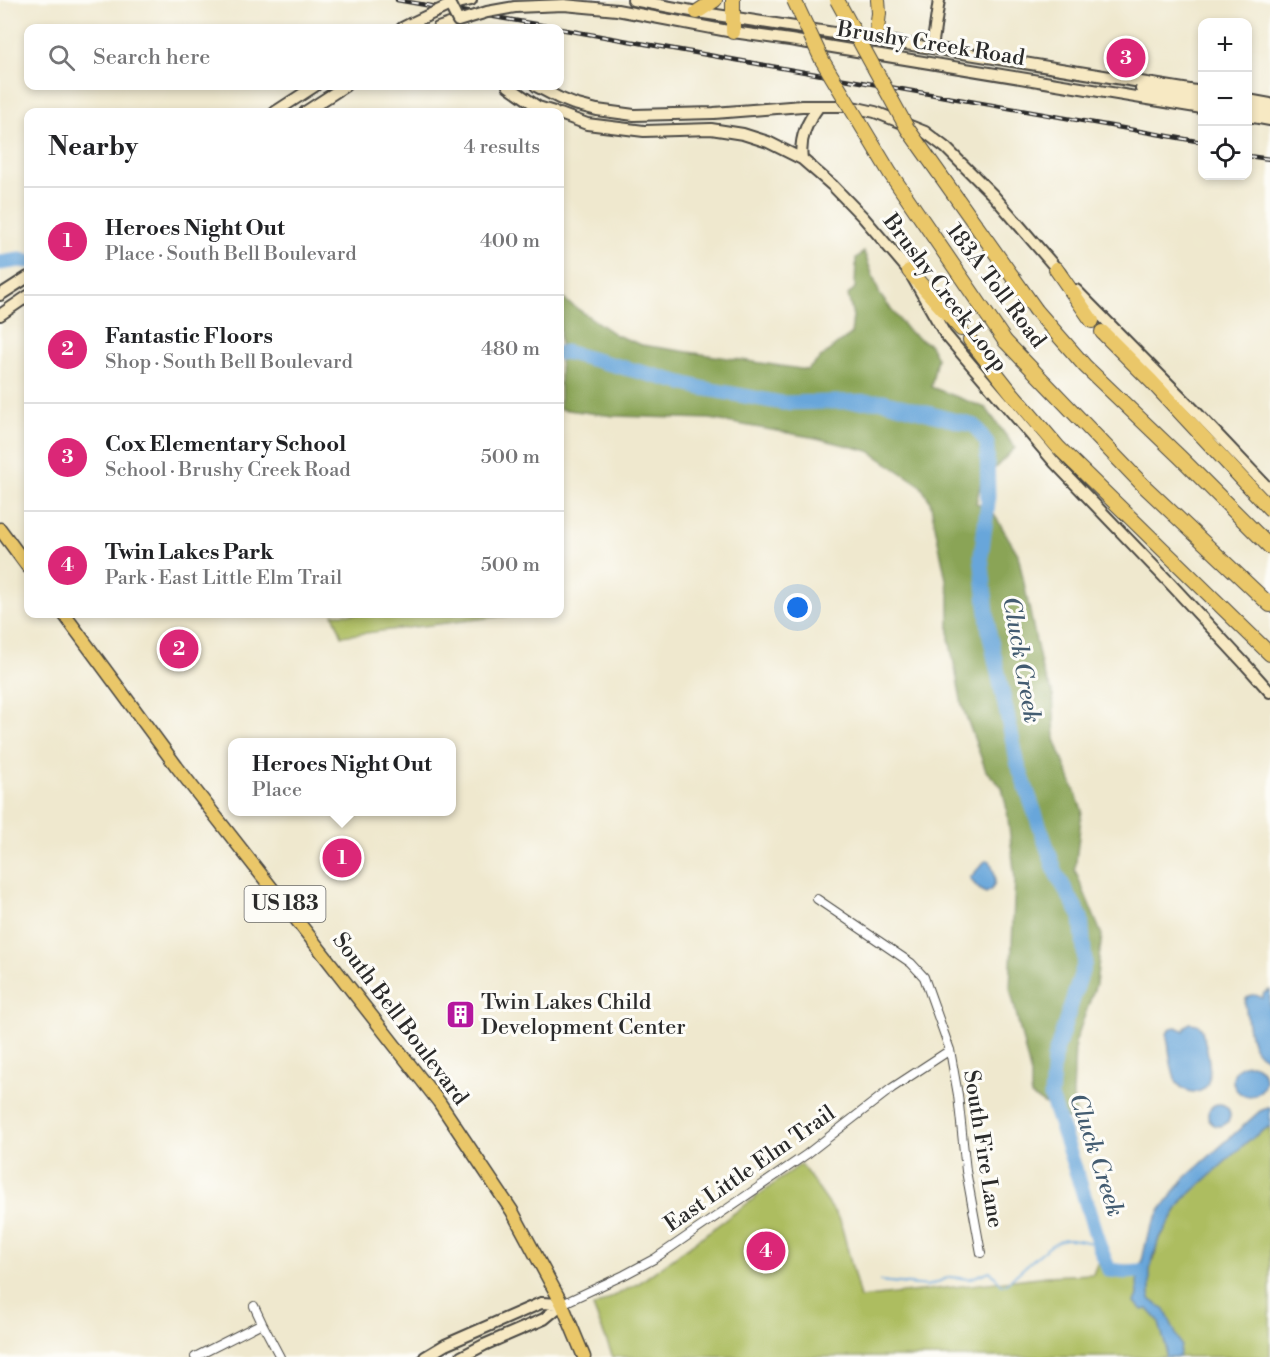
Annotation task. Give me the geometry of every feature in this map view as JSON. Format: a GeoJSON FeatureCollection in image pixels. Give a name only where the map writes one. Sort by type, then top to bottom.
{"type":"FeatureCollection","features":[{"type":"Feature","properties":{"kind":"highway"},"geometry":{"type":"LineString","coordinates":[[697,12],[715,0]]}},
{"type":"Feature","properties":{"kind":"highway"},"geometry":{"type":"LineString","coordinates":[[733,0],[734,25]]}},
{"type":"Feature","properties":{"kind":"highway","name":"183A Toll Road"},"geometry":{"type":"LineString","coordinates":[[794,0],[822,60],[890,173],[1005,340],[1144,486],[1270,606]]}},
{"type":"Feature","properties":{"kind":"highway","name":"183A Toll Road"},"geometry":{"type":"LineString","coordinates":[[837,0],[907,128],[1036,310],[1085,366],[1270,547]]}},
{"type":"Feature","properties":{"kind":"highway"},"geometry":{"type":"LineString","coordinates":[[876,43],[878,0]]}},
{"type":"Feature","properties":{"kind":"highway"},"geometry":{"type":"LineString","coordinates":[[1056,269],[1092,321]]}},
{"type":"Feature","properties":{"kind":"highway"},"geometry":{"type":"LineString","coordinates":[[909,272],[966,334],[1058,447],[1270,654]]}},
{"type":"Feature","properties":{"kind":"highway"},"geometry":{"type":"LineString","coordinates":[[1102,332],[1151,381],[1270,509]]}},
{"type":"Feature","properties":{"kind":"main road"},"geometry":{"type":"LineString","coordinates":[[410,24],[448,3],[471,0]]}},
{"type":"Feature","properties":{"kind":"main road","name":"Brushy Creek Road"},"geometry":{"type":"LineString","coordinates":[[633,0],[697,12],[734,25],[816,44],[1198,107]]}},
{"type":"Feature","properties":{"kind":"main road"},"geometry":{"type":"LineString","coordinates":[[939,0],[932,48],[939,59],[951,67]]}},
{"type":"Feature","properties":{"kind":"main road"},"geometry":{"type":"LineString","coordinates":[[448,3],[461,24]]}},
{"type":"Feature","properties":{"kind":"main road","name":"Brushy Creek Road"},"geometry":{"type":"LineString","coordinates":[[466,24],[488,12],[515,7],[564,5],[932,48],[1198,91]]}},
{"type":"Feature","properties":{"kind":"main road"},"geometry":{"type":"LineString","coordinates":[[816,44],[834,41],[876,43]]}},
{"type":"Feature","properties":{"kind":"main road"},"geometry":{"type":"LineString","coordinates":[[1070,86],[1097,81],[1198,99]]}},
{"type":"Feature","properties":{"kind":"main road"},"geometry":{"type":"LineString","coordinates":[[281,108],[309,90]]}},
{"type":"Feature","properties":{"kind":"main road"},"geometry":{"type":"LineString","coordinates":[[310,108],[339,90]]}},
{"type":"Feature","properties":{"kind":"main road"},"geometry":{"type":"LineString","coordinates":[[514,90],[541,108]]}},
{"type":"Feature","properties":{"kind":"main road"},"geometry":{"type":"LineString","coordinates":[[544,90],[574,104],[597,110],[634,114],[714,113],[802,105],[848,106],[875,112],[925,132],[946,148],[993,195],[1056,269],[1270,490]]}},
{"type":"Feature","properties":{"kind":"main road"},"geometry":{"type":"LineString","coordinates":[[1252,101],[1270,104]]}},
{"type":"Feature","properties":{"kind":"main road"},"geometry":{"type":"LineString","coordinates":[[802,159],[800,148],[805,129],[819,106]]}},
{"type":"Feature","properties":{"kind":"main road"},"geometry":{"type":"LineString","coordinates":[[1252,109],[1270,112]]}},
{"type":"Feature","properties":{"kind":"main road","name":"Brushy Creek Loop"},"geometry":{"type":"LineString","coordinates":[[564,115],[587,124],[644,130],[711,129],[742,134],[768,142],[802,159],[863,217],[909,272],[945,334],[1054,463],[1175,588],[1270,692]]}},
{"type":"Feature","properties":{"kind":"main road"},"geometry":{"type":"LineString","coordinates":[[1252,117],[1270,120]]}},
{"type":"Feature","properties":{"kind":"main road"},"geometry":{"type":"LineString","coordinates":[[0,295],[24,279]]}},
{"type":"Feature","properties":{"kind":"main road"},"geometry":{"type":"LineString","coordinates":[[0,315],[24,299]]}},
{"type":"Feature","properties":{"kind":"main road"},"geometry":{"type":"LineString","coordinates":[[0,529],[24,562]]}},
{"type":"Feature","properties":{"kind":"main road","name":"South Bell Boulevard"},"geometry":{"type":"LineString","coordinates":[[67,618],[177,766],[439,1102],[512,1211],[562,1304],[584,1357]]}},
{"type":"Feature","properties":{"kind":"main road"},"geometry":{"type":"LineString","coordinates":[[425,1357],[445,1345],[541,1303],[562,1304]]}},
{"type":"Feature","properties":{"kind":"main road"},"geometry":{"type":"LineString","coordinates":[[461,1357],[544,1319],[562,1304]]}},
{"type":"Feature","properties":{"kind":"street","name":"South Fire Lane"},"geometry":{"type":"LineString","coordinates":[[817,899],[911,963],[924,977],[950,1050],[958,1095],[966,1171],[981,1253]]}},
{"type":"Feature","properties":{"kind":"street","name":"East Little Elm Trail"},"geometry":{"type":"LineString","coordinates":[[562,1304],[654,1259],[807,1154],[892,1088],[950,1050]]}},
{"type":"Feature","properties":{"kind":"street"},"geometry":{"type":"LineString","coordinates":[[254,1306],[280,1357]]}},
{"type":"Feature","properties":{"kind":"street"},"geometry":{"type":"LineString","coordinates":[[195,1357],[262,1323]]}},
{"type":"Feature","properties":{"kind":"green space"},"geometry":{"type":"Polygon","coordinates":[[[864,252],[880,295],[909,332],[930,345],[937,358],[931,387],[986,408],[1015,448],[981,482],[976,503],[994,514],[1018,554],[1042,670],[1053,694],[1055,739],[1082,810],[1075,870],[1102,935],[1096,984],[1075,1043],[1073,1097],[1078,1125],[1031,1096],[1031,1075],[1010,988],[1015,879],[1007,810],[1002,787],[986,771],[962,705],[949,638],[949,594],[930,501],[920,485],[869,451],[816,438],[710,419],[614,416],[564,410],[564,300],[616,335],[642,345],[807,370],[851,334],[853,316],[848,295],[855,288],[856,258],[864,252]]]}},
{"type":"Feature","properties":{"kind":"green space"},"geometry":{"type":"Polygon","coordinates":[[[335,618],[486,618],[342,636],[335,618]]]}},
{"type":"Feature","properties":{"kind":"green space"},"geometry":{"type":"Polygon","coordinates":[[[1270,1126],[1270,1357],[613,1357],[593,1307],[639,1283],[801,1164],[840,1220],[860,1298],[1047,1276],[1093,1274],[1097,1264],[1141,1266],[1154,1260],[1158,1241],[1183,1200],[1248,1141],[1270,1126]]]}},
{"type":"Feature","properties":{"kind":"water"},"geometry":{"type":"Polygon","coordinates":[[[987,860],[990,861],[995,883],[986,893],[979,889],[970,878],[987,860]]]}},
{"type":"Feature","properties":{"kind":"water"},"geometry":{"type":"Polygon","coordinates":[[[1270,990],[1270,1059],[1262,1056],[1253,1045],[1245,1004],[1246,999],[1250,996],[1256,995],[1262,998],[1264,993],[1270,990]]]}},
{"type":"Feature","properties":{"kind":"water"},"geometry":{"type":"Polygon","coordinates":[[[1190,1023],[1201,1027],[1209,1066],[1207,1084],[1202,1090],[1193,1092],[1182,1088],[1177,1083],[1167,1037],[1171,1029],[1177,1027],[1184,1031],[1190,1023]]]}},
{"type":"Feature","properties":{"kind":"water"},"geometry":{"type":"Polygon","coordinates":[[[1249,1064],[1260,1069],[1265,1080],[1260,1091],[1249,1096],[1238,1091],[1233,1080],[1238,1069],[1249,1064]]]}},
{"type":"Feature","properties":{"kind":"water"},"geometry":{"type":"Polygon","coordinates":[[[1219,1104],[1227,1107],[1230,1115],[1227,1123],[1219,1126],[1211,1123],[1208,1115],[1211,1107],[1219,1104]]]}},
{"type":"Feature","properties":{"kind":"water"},"geometry":{"type":"Polygon","coordinates":[[[1270,1107],[1270,1126],[1248,1141],[1183,1200],[1158,1241],[1150,1270],[1150,1299],[1165,1310],[1181,1345],[1179,1357],[1165,1357],[1166,1347],[1158,1320],[1148,1309],[1142,1310],[1135,1302],[1148,1234],[1160,1211],[1184,1179],[1260,1111],[1270,1107]]]}},
{"type":"Feature","properties":{"kind":"waterway","name":"Cluck Creek"},"geometry":{"type":"LineString","coordinates":[[0,263],[24,260]]}},
{"type":"Feature","properties":{"kind":"waterway","name":"Cluck Creek"},"geometry":{"type":"LineString","coordinates":[[564,352],[701,388],[782,403],[883,401],[975,426],[987,443],[988,503],[981,556],[989,632],[1018,765],[1056,873],[1081,917],[1085,962],[1054,1058],[1051,1097],[1109,1270],[1141,1271]]}},
{"type":"Feature","properties":{"kind":"waterway"},"geometry":{"type":"LineString","coordinates":[[880,1281],[928,1286],[950,1277],[969,1279],[990,1271],[1002,1285],[1060,1241],[1074,1239],[1099,1245]]}},
{"type":"Feature","properties":{"kind":"railway"},"geometry":{"type":"LineString","coordinates":[[397,0],[535,24]]}},
{"type":"Feature","properties":{"kind":"railway"},"geometry":{"type":"LineString","coordinates":[[564,30],[1198,141]]}},
{"type":"Feature","properties":{"kind":"railway"},"geometry":{"type":"LineString","coordinates":[[1252,157],[1270,159]]}},
{"type":"Feature","properties":{"kind":"place","name":"Cox Elementary School"},"geometry":{"type":"Point","coordinates":[1126,58]}},
{"type":"Feature","properties":{"kind":"place","name":"Fantastic Floors"},"geometry":{"type":"Point","coordinates":[179,649]}},
{"type":"Feature","properties":{"kind":"place","name":"Heroes Night Out"},"geometry":{"type":"Point","coordinates":[342,858]}},
{"type":"Feature","properties":{"kind":"place","name":"Twin Lakes Child Development Center"},"geometry":{"type":"Point","coordinates":[460,1015]}},
{"type":"Feature","properties":{"kind":"place","name":"Twin Lakes Park"},"geometry":{"type":"Point","coordinates":[766,1251]}}]}
